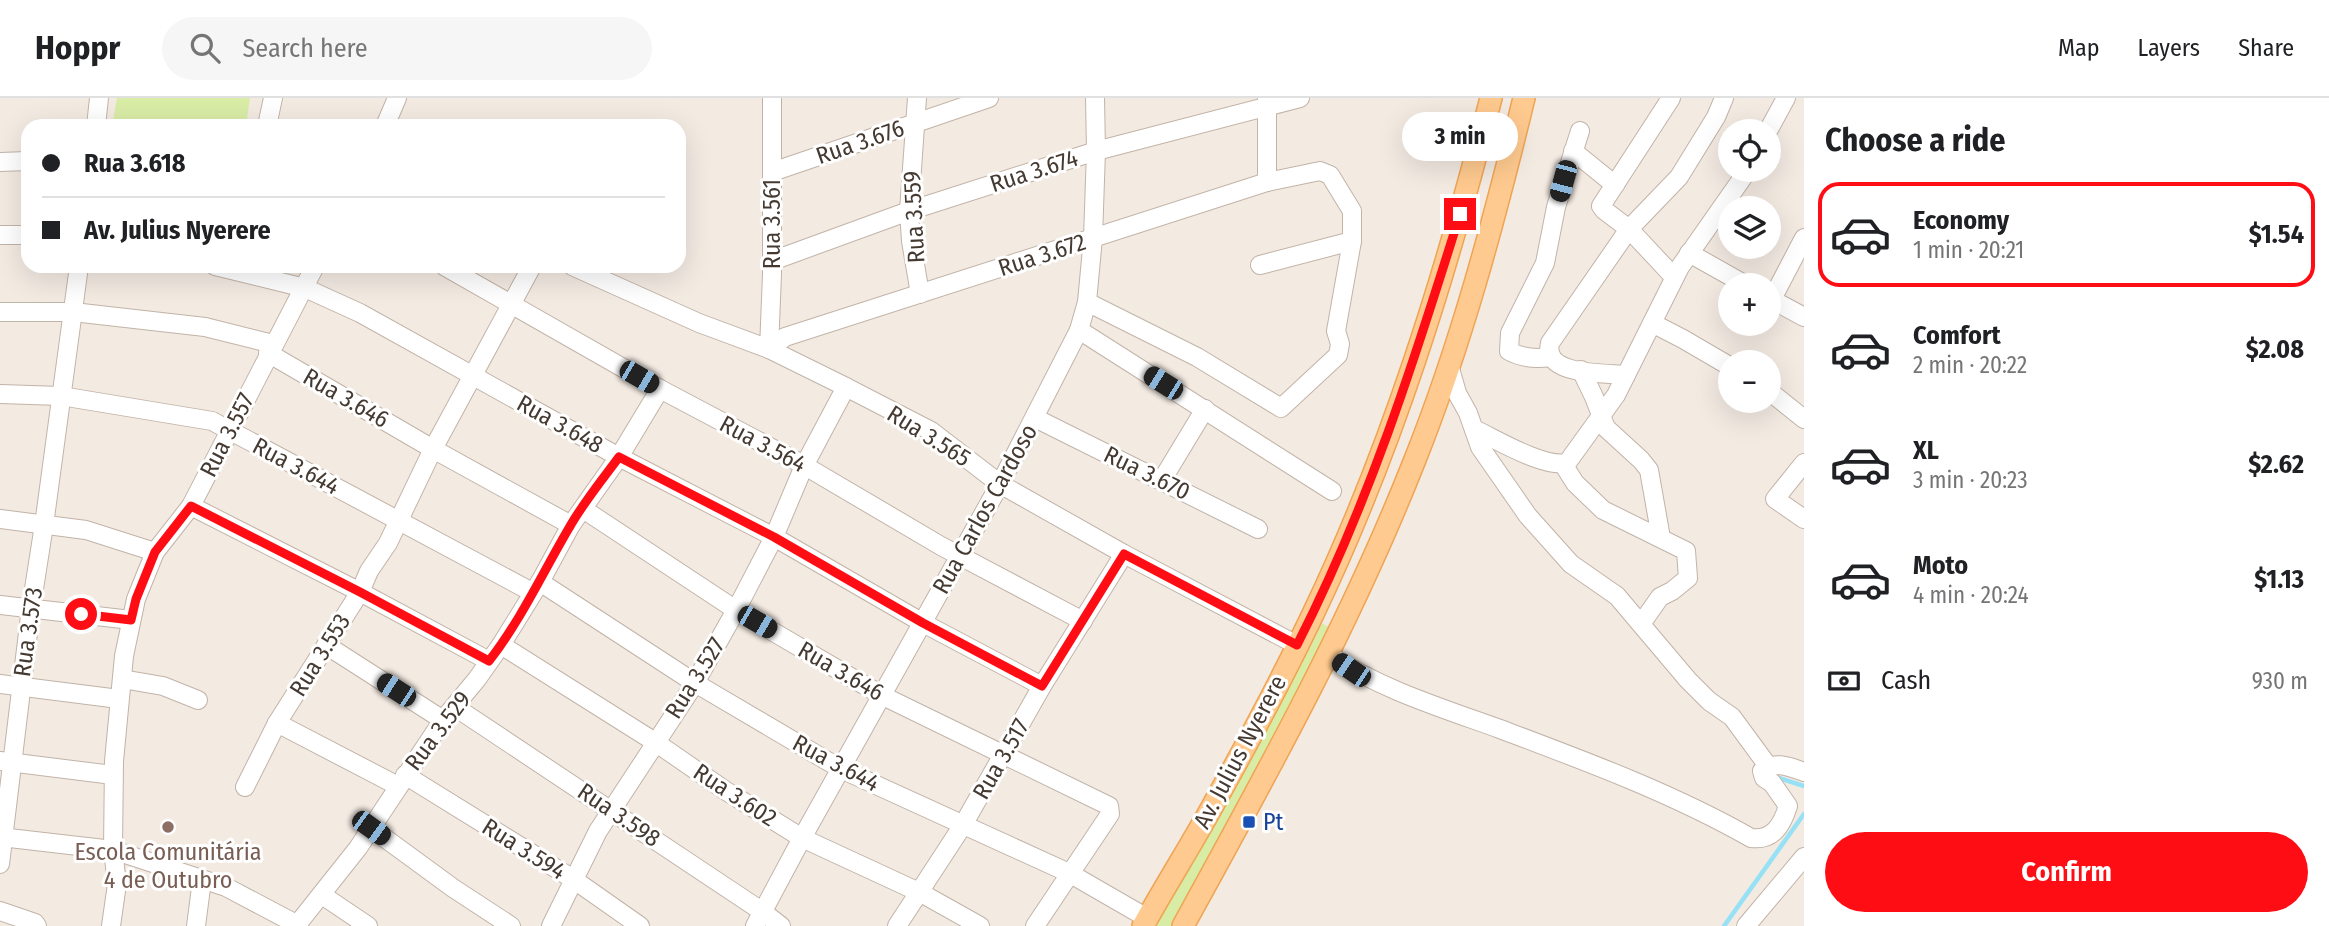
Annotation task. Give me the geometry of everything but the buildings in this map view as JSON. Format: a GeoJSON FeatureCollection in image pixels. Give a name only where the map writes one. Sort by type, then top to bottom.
{"type":"FeatureCollection","features":[{"type":"Feature","properties":{"kind":"main road","name":"Av. Julius Nyerere"},"geometry":{"type":"LineString","coordinates":[[1145,922],[1212,807],[1313,614],[1372,480],[1415,358],[1467,190],[1491,98]]}},
{"type":"Feature","properties":{"kind":"main road","name":"Av. Julius Nyerere"},"geometry":{"type":"LineString","coordinates":[[1182,926],[1329,654],[1414,463],[1449,365],[1500,197],[1524,98]]}},
{"type":"Feature","properties":{"kind":"main road"},"geometry":{"type":"LineString","coordinates":[[1313,614],[1342,627]]}},
{"type":"Feature","properties":{"kind":"street"},"geometry":{"type":"LineString","coordinates":[[97,119],[99,98]]}},
{"type":"Feature","properties":{"kind":"street"},"geometry":{"type":"LineString","coordinates":[[268,119],[273,98]]}},
{"type":"Feature","properties":{"kind":"street"},"geometry":{"type":"LineString","coordinates":[[388,119],[397,98]]}},
{"type":"Feature","properties":{"kind":"street","name":"Rua 3.561"},"geometry":{"type":"LineString","coordinates":[[769,349],[772,98]]}},
{"type":"Feature","properties":{"kind":"street","name":"Rua 3.559"},"geometry":{"type":"LineString","coordinates":[[917,98],[909,211],[920,294]]}},
{"type":"Feature","properties":{"kind":"street","name":"Rua 3.676"},"geometry":{"type":"LineString","coordinates":[[772,172],[989,98]]}},
{"type":"Feature","properties":{"kind":"street","name":"Rua Carlos Cardoso"},"geometry":{"type":"LineString","coordinates":[[759,919],[1000,484],[1079,330],[1087,302],[1093,238],[1095,98]]}},
{"type":"Feature","properties":{"kind":"street","name":"Rua 3.674"},"geometry":{"type":"LineString","coordinates":[[772,261],[909,211],[1096,151],[1267,102],[1300,98]]}},
{"type":"Feature","properties":{"kind":"street"},"geometry":{"type":"LineString","coordinates":[[1671,98],[1601,206],[1629,229],[1674,277]]}},
{"type":"Feature","properties":{"kind":"street"},"geometry":{"type":"LineString","coordinates":[[1626,374],[1581,370],[1558,364],[1550,357],[1550,343],[1629,229],[1679,177],[1716,117],[1724,98]]}},
{"type":"Feature","properties":{"kind":"street"},"geometry":{"type":"LineString","coordinates":[[1775,119],[1786,98]]}},
{"type":"Feature","properties":{"kind":"street"},"geometry":{"type":"LineString","coordinates":[[1267,102],[1268,182]]}},
{"type":"Feature","properties":{"kind":"street"},"geometry":{"type":"LineString","coordinates":[[1550,357],[1536,359],[1515,354],[1509,351],[1508,347],[1510,332],[1545,262],[1556,207],[1580,131]]}},
{"type":"Feature","properties":{"kind":"street"},"geometry":{"type":"LineString","coordinates":[[1573,151],[1615,185]]}},
{"type":"Feature","properties":{"kind":"street"},"geometry":{"type":"LineString","coordinates":[[0,162],[21,161]]}},
{"type":"Feature","properties":{"kind":"street","name":"Rua 3.672"},"geometry":{"type":"LineString","coordinates":[[769,349],[785,337],[1268,182],[1320,171],[1330,175],[1352,211],[1352,241]]}},
{"type":"Feature","properties":{"kind":"street"},"geometry":{"type":"LineString","coordinates":[[1474,429],[1541,459],[1567,463],[1616,395],[1674,277],[1739,182]]}},
{"type":"Feature","properties":{"kind":"street"},"geometry":{"type":"LineString","coordinates":[[0,235],[21,235]]}},
{"type":"Feature","properties":{"kind":"street"},"geometry":{"type":"LineString","coordinates":[[1781,281],[1804,238]]}},
{"type":"Feature","properties":{"kind":"street"},"geometry":{"type":"LineString","coordinates":[[1087,302],[1197,357],[1281,408],[1339,355],[1340,344],[1336,331],[1352,241],[1260,265]]}},
{"type":"Feature","properties":{"kind":"street"},"geometry":{"type":"LineString","coordinates":[[1689,253],[1725,273]]}},
{"type":"Feature","properties":{"kind":"street","name":"Rua 3.573"},"geometry":{"type":"LineString","coordinates":[[0,864],[6,762],[44,525],[78,273]]}},
{"type":"Feature","properties":{"kind":"street","name":"Rua 3.648"},"geometry":{"type":"LineString","coordinates":[[244,273],[305,288],[360,313],[619,457],[774,537],[923,623],[1042,686]]}},
{"type":"Feature","properties":{"kind":"street","name":"Rua 3.557"},"geometry":{"type":"LineString","coordinates":[[111,926],[117,884],[113,850],[113,775],[121,679],[136,599],[155,552],[191,506],[312,273]]}},
{"type":"Feature","properties":{"kind":"street","name":"Rua 3.564"},"geometry":{"type":"LineString","coordinates":[[457,273],[960,556],[1083,621]]}},
{"type":"Feature","properties":{"kind":"street","name":"Rua 3.553"},"geometry":{"type":"LineString","coordinates":[[245,787],[277,723],[388,543],[433,449],[528,273]]}},
{"type":"Feature","properties":{"kind":"street","name":"Rua 3.565"},"geometry":{"type":"LineString","coordinates":[[588,273],[699,323],[769,349],[931,431],[1000,484],[1124,554],[1297,645]]}},
{"type":"Feature","properties":{"kind":"street"},"geometry":{"type":"LineString","coordinates":[[1781,304],[1804,317]]}},
{"type":"Feature","properties":{"kind":"street","name":"Rua 3.646"},"geometry":{"type":"LineString","coordinates":[[0,312],[73,312],[205,327],[271,348],[433,449],[571,525]]}},
{"type":"Feature","properties":{"kind":"street"},"geometry":{"type":"LineString","coordinates":[[1652,323],[1718,361]]}},
{"type":"Feature","properties":{"kind":"street"},"geometry":{"type":"LineString","coordinates":[[1079,330],[1332,491]]}},
{"type":"Feature","properties":{"kind":"street"},"geometry":{"type":"LineString","coordinates":[[1449,365],[1457,393],[1480,447],[1528,516],[1571,564],[1617,596],[1709,701],[1732,716],[1769,766]]}},
{"type":"Feature","properties":{"kind":"street"},"geometry":{"type":"LineString","coordinates":[[1581,370],[1609,433],[1642,460],[1649,470],[1661,538]]}},
{"type":"Feature","properties":{"kind":"street","name":"Rua 3.527"},"geometry":{"type":"LineString","coordinates":[[551,926],[611,809],[695,683],[736,610],[774,537],[804,466],[846,387]]}},
{"type":"Feature","properties":{"kind":"street","name":"Rua 3.529"},"geometry":{"type":"LineString","coordinates":[[297,925],[371,828],[449,713],[501,645],[571,525],[619,457],[660,389]]}},
{"type":"Feature","properties":{"kind":"street","name":"Rua 3.644"},"geometry":{"type":"LineString","coordinates":[[0,394],[61,396],[212,421],[399,521],[536,587],[841,769],[1069,873],[1145,922]]}},
{"type":"Feature","properties":{"kind":"street"},"geometry":{"type":"LineString","coordinates":[[1781,401],[1804,419]]}},
{"type":"Feature","properties":{"kind":"street"},"geometry":{"type":"LineString","coordinates":[[1161,480],[1205,409]]}},
{"type":"Feature","properties":{"kind":"street","name":"Rua 3.670"},"geometry":{"type":"LineString","coordinates":[[1035,418],[1258,529]]}},
{"type":"Feature","properties":{"kind":"street"},"geometry":{"type":"LineString","coordinates":[[1804,463],[1775,499],[1804,519]]}},
{"type":"Feature","properties":{"kind":"street"},"geometry":{"type":"LineString","coordinates":[[1563,464],[1575,483],[1604,510],[1686,551],[1688,578],[1660,597],[1641,624]]}},
{"type":"Feature","properties":{"kind":"street"},"geometry":{"type":"LineString","coordinates":[[191,506],[489,661]]}},
{"type":"Feature","properties":{"kind":"street","name":"Rua 3.646"},"geometry":{"type":"LineString","coordinates":[[583,509],[736,610],[883,696],[1108,806],[1110,814],[1069,873]]}},
{"type":"Feature","properties":{"kind":"street"},"geometry":{"type":"LineString","coordinates":[[0,519],[86,530],[155,552]]}},
{"type":"Feature","properties":{"kind":"street","name":"Rua 3.517"},"geometry":{"type":"LineString","coordinates":[[897,926],[964,825],[1042,686],[1124,554]]}},
{"type":"Feature","properties":{"kind":"street"},"geometry":{"type":"LineString","coordinates":[[0,605],[131,620]]}},
{"type":"Feature","properties":{"kind":"street","name":"Rua 3.598"},"geometry":{"type":"LineString","coordinates":[[326,645],[449,713],[611,809],[759,919],[781,926]]}},
{"type":"Feature","properties":{"kind":"street","name":"Rua 3.602"},"geometry":{"type":"LineString","coordinates":[[501,645],[802,838],[921,893],[980,926]]}},
{"type":"Feature","properties":{"kind":"street"},"geometry":{"type":"LineString","coordinates":[[1329,654],[1351,670],[1415,698],[1605,768],[1751,838],[1762,840],[1771,834],[1783,821],[1788,806],[1772,783],[1764,778],[1762,771],[1769,766],[1787,765],[1804,772]]}},
{"type":"Feature","properties":{"kind":"street"},"geometry":{"type":"LineString","coordinates":[[121,679],[163,686],[198,700]]}},
{"type":"Feature","properties":{"kind":"street"},"geometry":{"type":"LineString","coordinates":[[0,684],[119,699]]}},
{"type":"Feature","properties":{"kind":"street","name":"Rua 3.594"},"geometry":{"type":"LineString","coordinates":[[277,723],[402,780],[573,879],[640,926]]}},
{"type":"Feature","properties":{"kind":"street"},"geometry":{"type":"LineString","coordinates":[[6,762],[113,775]]}},
{"type":"Feature","properties":{"kind":"street"},"geometry":{"type":"LineString","coordinates":[[371,828],[453,888],[511,926]]}},
{"type":"Feature","properties":{"kind":"street"},"geometry":{"type":"LineString","coordinates":[[2,837],[113,850],[226,887],[297,925]]}},
{"type":"Feature","properties":{"kind":"street"},"geometry":{"type":"LineString","coordinates":[[1746,926],[1804,857]]}},
{"type":"Feature","properties":{"kind":"street"},"geometry":{"type":"LineString","coordinates":[[1035,926],[1069,873]]}},
{"type":"Feature","properties":{"kind":"street"},"geometry":{"type":"LineString","coordinates":[[196,926],[202,880]]}},
{"type":"Feature","properties":{"kind":"street"},"geometry":{"type":"LineString","coordinates":[[322,895],[368,926]]}},
{"type":"Feature","properties":{"kind":"street"},"geometry":{"type":"LineString","coordinates":[[0,911],[37,926]]}},
{"type":"Feature","properties":{"kind":"green space"},"geometry":{"type":"Polygon","coordinates":[[[117,98],[250,98],[247,119],[113,119],[117,98]]]}},
{"type":"Feature","properties":{"kind":"green space"},"geometry":{"type":"Polygon","coordinates":[[[1317,621],[1329,627],[1329,633],[1172,926],[1149,926],[1317,621]]]}},
{"type":"Feature","properties":{"kind":"waterway"},"geometry":{"type":"LineString","coordinates":[[1776,777],[1804,786]]}},
{"type":"Feature","properties":{"kind":"waterway"},"geometry":{"type":"LineString","coordinates":[[1724,926],[1804,814]]}},
{"type":"Feature","properties":{"kind":"place","name":"Pt"},"geometry":{"type":"Point","coordinates":[1249,822]}},
{"type":"Feature","properties":{"kind":"place","name":"Escola Comunitária 4 de Outubro"},"geometry":{"type":"Point","coordinates":[168,827]}},
{"type":"Feature","properties":{"kind":"route"},"geometry":{"type":"LineString","coordinates":[[81,614],[131,620],[136,599],[155,552],[191,506],[489,661],[540,582],[571,525],[619,457],[774,537],[923,623],[1042,686],[1124,554],[1297,645],[1368,491],[1415,358],[1460,214]]}}]}
